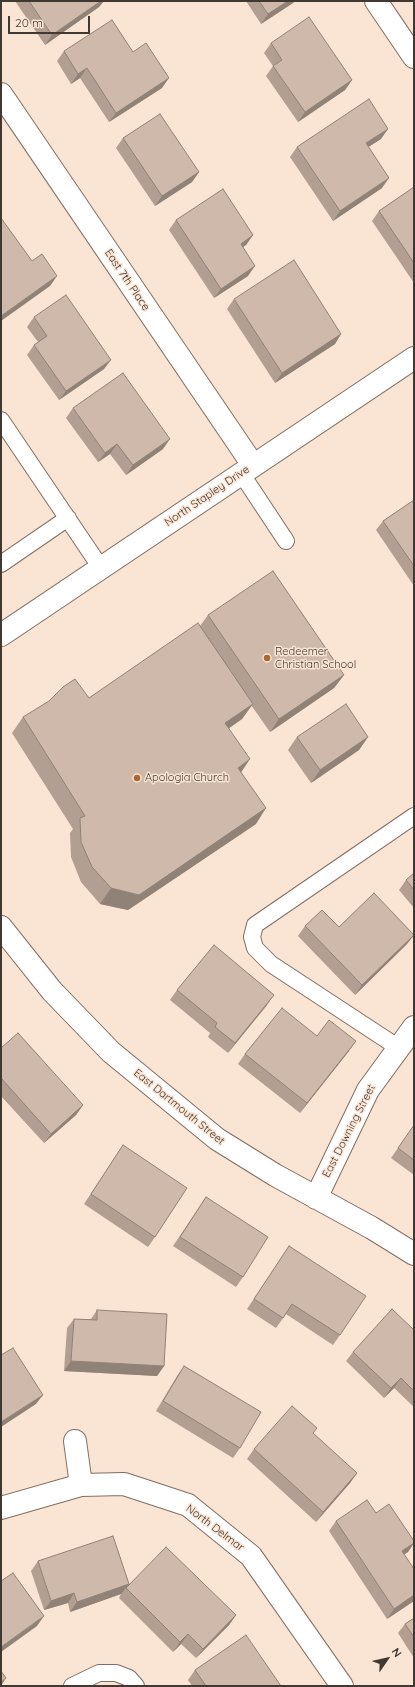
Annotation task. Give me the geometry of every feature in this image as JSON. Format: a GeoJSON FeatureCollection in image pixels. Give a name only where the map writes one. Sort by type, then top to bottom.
{"type":"FeatureCollection","features":[{"type":"Feature","properties":{"kind":"street"},"geometry":{"type":"LineString","coordinates":[[376,1],[414,57]]}},
{"type":"Feature","properties":{"kind":"street","name":"East 7th Place"},"geometry":{"type":"LineString","coordinates":[[1,94],[247,469]]}},
{"type":"Feature","properties":{"kind":"street","name":"North Stapley Drive"},"geometry":{"type":"LineString","coordinates":[[2,632],[101,568],[414,358]]}},
{"type":"Feature","properties":{"kind":"street","name":"East Dartmouth Street"},"geometry":{"type":"LineString","coordinates":[[1,927],[52,991],[111,1052],[217,1139],[275,1175],[372,1228],[414,1254]]}},
{"type":"Feature","properties":{"kind":"street","name":"East Downing Street"},"geometry":{"type":"LineString","coordinates":[[316,1198],[368,1090],[414,1027]]}},
{"type":"Feature","properties":{"kind":"street"},"geometry":{"type":"LineString","coordinates":[[75,1441],[81,1485]]}},
{"type":"Feature","properties":{"kind":"street","name":"North Delmar"},"geometry":{"type":"LineString","coordinates":[[1,1508],[81,1485],[124,1484],[188,1505],[251,1556],[342,1686]]}},
{"type":"Feature","properties":{"kind":"lane"},"geometry":{"type":"LineString","coordinates":[[1,420],[101,568]]}},
{"type":"Feature","properties":{"kind":"lane"},"geometry":{"type":"LineString","coordinates":[[247,469],[286,541]]}},
{"type":"Feature","properties":{"kind":"lane"},"geometry":{"type":"LineString","coordinates":[[1,564],[68,518]]}},
{"type":"Feature","properties":{"kind":"lane"},"geometry":{"type":"LineString","coordinates":[[399,1048],[271,964],[254,948],[252,937],[255,925],[259,922],[414,816]]}},
{"type":"Feature","properties":{"kind":"lane"},"geometry":{"type":"LineString","coordinates":[[72,1686],[99,1673],[116,1673],[129,1678],[136,1686]]}},
{"type":"Feature","properties":{"kind":"building"},"geometry":{"type":"Polygon","coordinates":[[[29,1],[101,1],[52,35],[29,1]]]}},
{"type":"Feature","properties":{"kind":"building"},"geometry":{"type":"Polygon","coordinates":[[[259,1],[288,1],[268,14],[259,1]]]}},
{"type":"Feature","properties":{"kind":"building"},"geometry":{"type":"Polygon","coordinates":[[[309,17],[352,80],[305,112],[273,66],[282,60],[271,43],[309,17]]]}},
{"type":"Feature","properties":{"kind":"building"},"geometry":{"type":"Polygon","coordinates":[[[112,20],[133,52],[146,43],[169,78],[116,113],[87,68],[78,74],[64,51],[112,20]]]}},
{"type":"Feature","properties":{"kind":"building"},"geometry":{"type":"Polygon","coordinates":[[[369,99],[388,129],[366,143],[389,178],[340,211],[297,147],[369,99]]]}},
{"type":"Feature","properties":{"kind":"building"},"geometry":{"type":"Polygon","coordinates":[[[160,114],[199,172],[162,196],[123,138],[160,114]]]}},
{"type":"Feature","properties":{"kind":"building"},"geometry":{"type":"Polygon","coordinates":[[[414,187],[414,263],[379,211],[414,187]]]}},
{"type":"Feature","properties":{"kind":"building"},"geometry":{"type":"Polygon","coordinates":[[[223,189],[253,235],[241,244],[255,266],[221,289],[176,220],[223,189]]]}},
{"type":"Feature","properties":{"kind":"building"},"geometry":{"type":"Polygon","coordinates":[[[1,218],[32,261],[42,254],[57,276],[1,316],[1,218]]]}},
{"type":"Feature","properties":{"kind":"building"},"geometry":{"type":"Polygon","coordinates":[[[294,260],[341,334],[282,373],[234,299],[294,260]]]}},
{"type":"Feature","properties":{"kind":"building"},"geometry":{"type":"Polygon","coordinates":[[[66,295],[111,360],[66,391],[34,345],[47,336],[34,317],[66,295]]]}},
{"type":"Feature","properties":{"kind":"building"},"geometry":{"type":"Polygon","coordinates":[[[123,373],[170,439],[133,465],[117,444],[105,453],[73,408],[123,373]]]}},
{"type":"Feature","properties":{"kind":"building"},"geometry":{"type":"Polygon","coordinates":[[[414,500],[414,566],[383,521],[414,500]]]}},
{"type":"Feature","properties":{"kind":"building","name":"Redeemer Christian School"},"geometry":{"type":"Polygon","coordinates":[[[273,571],[344,675],[279,719],[208,615],[273,571]]]}},
{"type":"Feature","properties":{"kind":"building","name":"Apologia Church"},"geometry":{"type":"Polygon","coordinates":[[[198,623],[253,704],[225,723],[250,759],[238,768],[266,808],[139,895],[111,888],[92,867],[81,842],[80,818],[85,816],[23,717],[49,701],[63,687],[75,679],[89,698],[198,623]]]}},
{"type":"Feature","properties":{"kind":"building"},"geometry":{"type":"Polygon","coordinates":[[[346,704],[368,737],[320,770],[297,737],[346,704]]]}},
{"type":"Feature","properties":{"kind":"building"},"geometry":{"type":"Polygon","coordinates":[[[414,873],[414,890],[406,880],[414,873]]]}},
{"type":"Feature","properties":{"kind":"building"},"geometry":{"type":"Polygon","coordinates":[[[374,893],[414,935],[362,985],[305,926],[322,910],[339,927],[374,893]]]}},
{"type":"Feature","properties":{"kind":"building"},"geometry":{"type":"Polygon","coordinates":[[[214,945],[274,995],[235,1043],[215,1027],[217,1023],[177,990],[214,945]]]}},
{"type":"Feature","properties":{"kind":"building"},"geometry":{"type":"Polygon","coordinates":[[[282,1008],[317,1036],[329,1020],[356,1041],[307,1103],[245,1054],[282,1008]]]}},
{"type":"Feature","properties":{"kind":"building"},"geometry":{"type":"Polygon","coordinates":[[[18,1033],[83,1105],[51,1134],[1,1078],[1,1048],[18,1033]]]}},
{"type":"Feature","properties":{"kind":"building"},"geometry":{"type":"Polygon","coordinates":[[[414,1125],[414,1160],[398,1148],[414,1125]]]}},
{"type":"Feature","properties":{"kind":"building"},"geometry":{"type":"Polygon","coordinates":[[[123,1145],[187,1188],[155,1237],[91,1194],[123,1145]]]}},
{"type":"Feature","properties":{"kind":"building"},"geometry":{"type":"Polygon","coordinates":[[[206,1197],[268,1237],[243,1277],[180,1237],[206,1197]]]}},
{"type":"Feature","properties":{"kind":"building"},"geometry":{"type":"Polygon","coordinates":[[[289,1246],[366,1296],[340,1335],[292,1304],[283,1318],[254,1299],[289,1246]]]}},
{"type":"Feature","properties":{"kind":"building"},"geometry":{"type":"Polygon","coordinates":[[[392,1309],[414,1330],[414,1391],[401,1378],[391,1388],[353,1352],[392,1309]]]}},
{"type":"Feature","properties":{"kind":"building"},"geometry":{"type":"Polygon","coordinates":[[[97,1310],[167,1314],[164,1366],[71,1361],[74,1319],[97,1320],[97,1310]]]}},
{"type":"Feature","properties":{"kind":"building"},"geometry":{"type":"Polygon","coordinates":[[[13,1348],[43,1395],[1,1422],[1,1355],[13,1348]]]}},
{"type":"Feature","properties":{"kind":"building"},"geometry":{"type":"Polygon","coordinates":[[[184,1366],[261,1412],[240,1448],[163,1401],[184,1366]]]}},
{"type":"Feature","properties":{"kind":"building"},"geometry":{"type":"Polygon","coordinates":[[[292,1406],[317,1428],[313,1433],[357,1473],[323,1512],[254,1449],[292,1406]]]}},
{"type":"Feature","properties":{"kind":"building"},"geometry":{"type":"Polygon","coordinates":[[[367,1500],[376,1513],[389,1504],[414,1541],[414,1543],[402,1551],[414,1569],[414,1595],[394,1609],[336,1521],[367,1500]]]}},
{"type":"Feature","properties":{"kind":"building"},"geometry":{"type":"Polygon","coordinates":[[[113,1536],[129,1584],[77,1602],[74,1593],[51,1601],[38,1561],[113,1536]]]}},
{"type":"Feature","properties":{"kind":"building"},"geometry":{"type":"Polygon","coordinates":[[[166,1547],[236,1615],[203,1649],[188,1634],[180,1642],[126,1588],[166,1547]]]}},
{"type":"Feature","properties":{"kind":"building"},"geometry":{"type":"Polygon","coordinates":[[[13,1573],[44,1616],[1,1647],[1,1581],[13,1573]]]}},
{"type":"Feature","properties":{"kind":"building"},"geometry":{"type":"Polygon","coordinates":[[[414,1618],[414,1637],[405,1624],[414,1618]]]}},
{"type":"Feature","properties":{"kind":"building"},"geometry":{"type":"Polygon","coordinates":[[[246,1635],[281,1686],[206,1686],[195,1670],[246,1635]]]}},
{"type":"Feature","properties":{"kind":"building"},"geometry":{"type":"Polygon","coordinates":[[[1,1671],[6,1678],[1,1682],[1,1671]]]}},
{"type":"Feature","properties":{"kind":"place","name":"Redeemer Christian School"},"geometry":{"type":"Point","coordinates":[267,658]}},
{"type":"Feature","properties":{"kind":"place","name":"Apologia Church"},"geometry":{"type":"Point","coordinates":[137,778]}}]}
